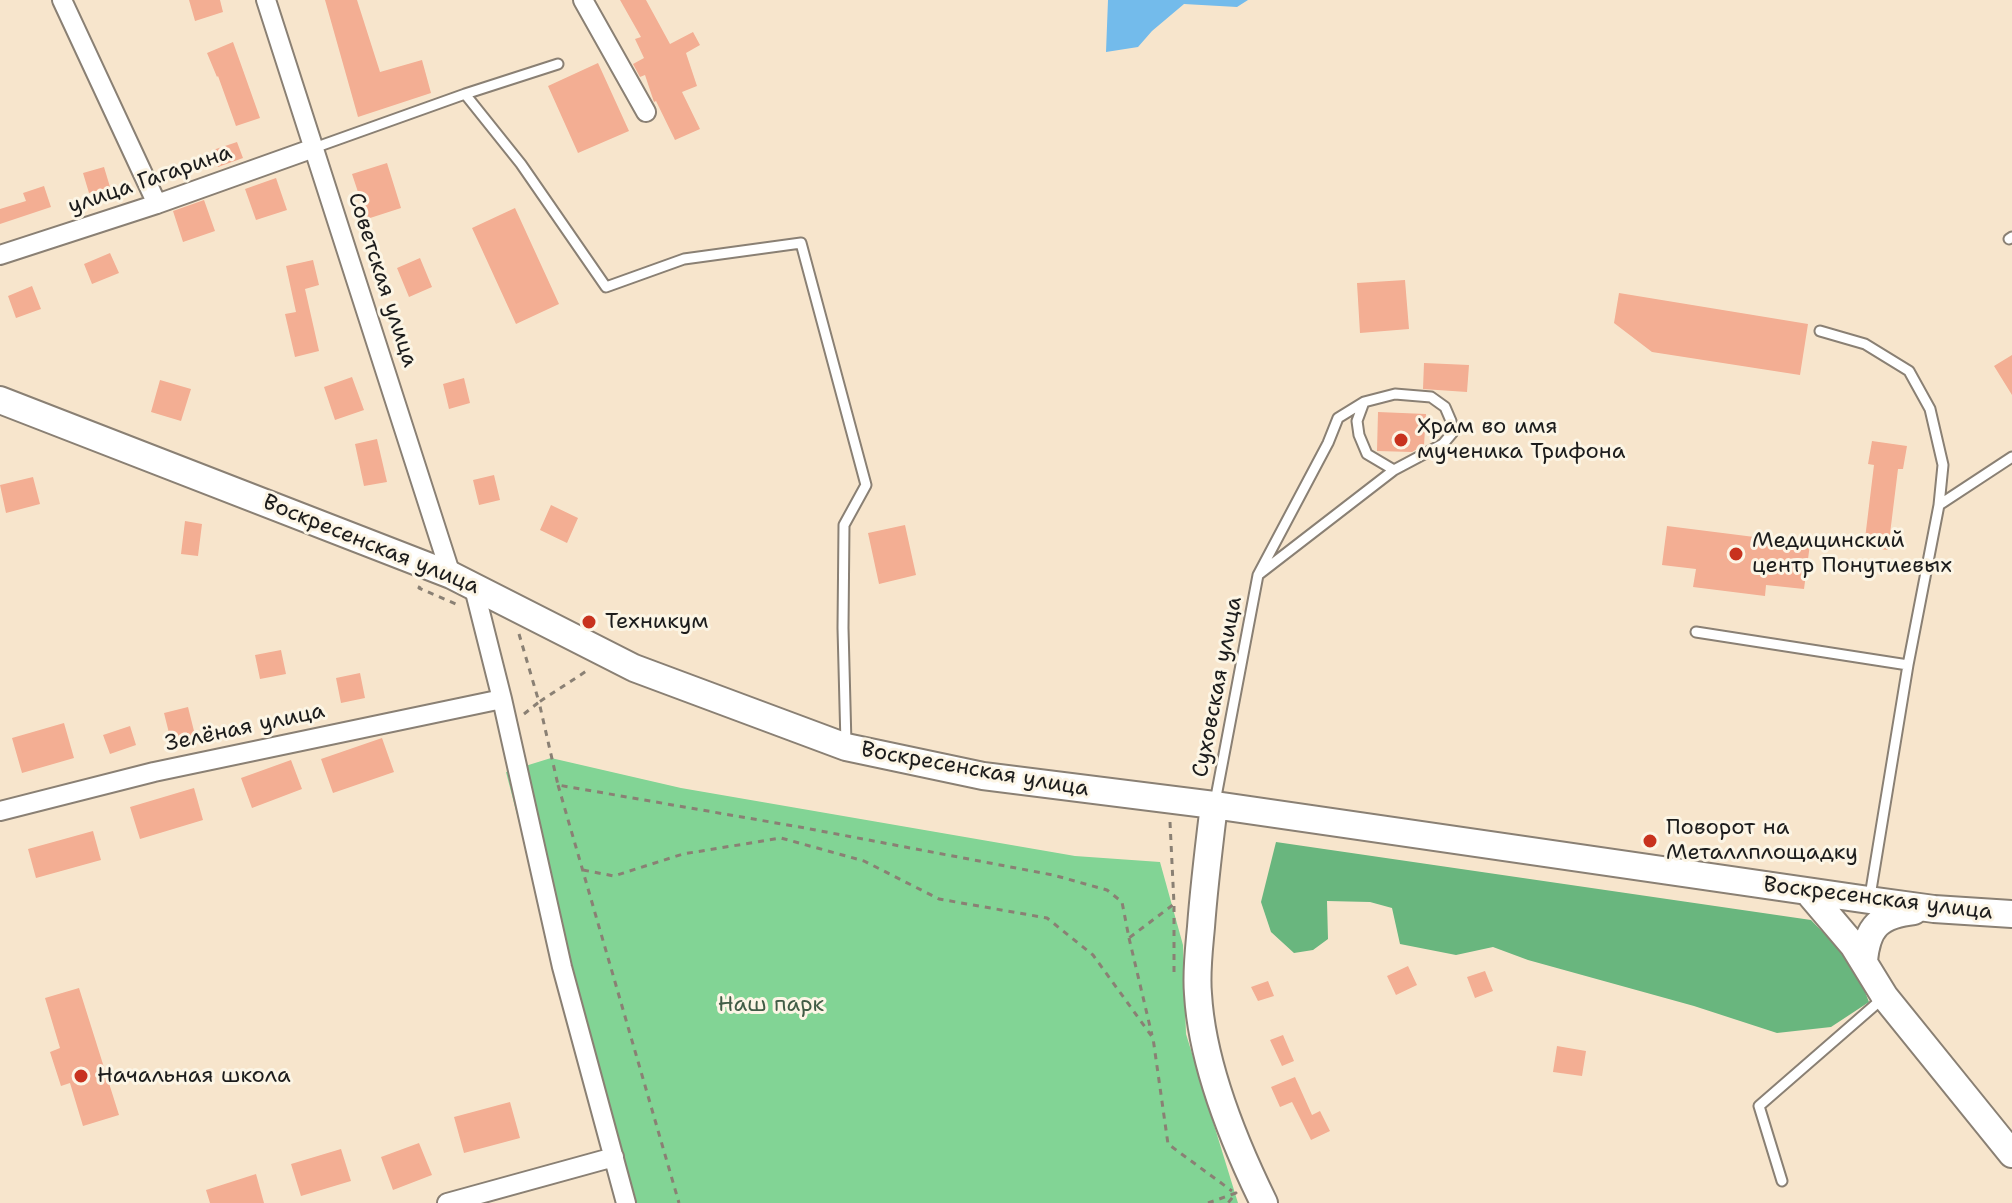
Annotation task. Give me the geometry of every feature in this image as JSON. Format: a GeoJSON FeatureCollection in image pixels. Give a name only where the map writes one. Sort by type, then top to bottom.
{"type":"FeatureCollection","features":[{"type":"Feature","properties":{"kind":"street"},"geometry":{"type":"LineString","coordinates":[[62,0],[157,204]]}},
{"type":"Feature","properties":{"kind":"street","name":"Советская улица"},"geometry":{"type":"LineString","coordinates":[[266,0],[451,575],[481,615],[562,967],[626,1203]]}},
{"type":"Feature","properties":{"kind":"street"},"geometry":{"type":"LineString","coordinates":[[583,0],[646,112]]}},
{"type":"Feature","properties":{"kind":"street","name":"улица Гагарина"},"geometry":{"type":"LineString","coordinates":[[0,255],[314,148]]}},
{"type":"Feature","properties":{"kind":"street","name":"Воскресенская улица"},"geometry":{"type":"LineString","coordinates":[[0,400],[451,575],[634,668],[846,747],[983,776],[1214,805],[1934,909],[2012,914]]}},
{"type":"Feature","properties":{"kind":"street","name":"Зелёная улица"},"geometry":{"type":"LineString","coordinates":[[0,811],[154,772],[502,699]]}},
{"type":"Feature","properties":{"kind":"street"},"geometry":{"type":"LineString","coordinates":[[1214,805],[1198,955],[1198,994],[1215,1080],[1264,1203]]}},
{"type":"Feature","properties":{"kind":"street"},"geometry":{"type":"LineString","coordinates":[[1808,892],[1864,961],[1885,997],[2012,1154]]}},
{"type":"Feature","properties":{"kind":"street"},"geometry":{"type":"LineString","coordinates":[[1864,961],[1861,916],[1869,900]]}},
{"type":"Feature","properties":{"kind":"street"},"geometry":{"type":"LineString","coordinates":[[1864,961],[1865,945],[1878,923],[1893,915],[1934,909]]}},
{"type":"Feature","properties":{"kind":"street"},"geometry":{"type":"LineString","coordinates":[[447,1203],[614,1157]]}},
{"type":"Feature","properties":{"kind":"lane"},"geometry":{"type":"LineString","coordinates":[[314,148],[558,64]]}},
{"type":"Feature","properties":{"kind":"lane"},"geometry":{"type":"LineString","coordinates":[[465,94],[521,164],[606,287],[684,259],[801,243],[866,485],[844,525],[846,747]]}},
{"type":"Feature","properties":{"kind":"lane"},"geometry":{"type":"LineString","coordinates":[[1820,331],[1865,344],[1909,371],[1930,409],[1943,465],[1939,505],[1908,665],[1869,900]]}},
{"type":"Feature","properties":{"kind":"lane"},"geometry":{"type":"LineString","coordinates":[[1258,575],[1394,470],[1443,444],[1453,432],[1451,421],[1445,407],[1431,397],[1395,394],[1364,402],[1357,421],[1367,454],[1394,470]]}},
{"type":"Feature","properties":{"kind":"lane","name":"Суховская улица"},"geometry":{"type":"LineString","coordinates":[[1214,805],[1258,575],[1328,443],[1338,418],[1364,402]]}},
{"type":"Feature","properties":{"kind":"lane"},"geometry":{"type":"LineString","coordinates":[[1939,505],[2012,457]]}},
{"type":"Feature","properties":{"kind":"lane"},"geometry":{"type":"LineString","coordinates":[[1696,632],[1908,665]]}},
{"type":"Feature","properties":{"kind":"lane"},"geometry":{"type":"LineString","coordinates":[[1782,1181],[1759,1106],[1885,997]]}},
{"type":"Feature","properties":{"kind":"path"},"geometry":{"type":"LineString","coordinates":[[451,575],[419,588],[481,615]]}},
{"type":"Feature","properties":{"kind":"path"},"geometry":{"type":"LineString","coordinates":[[531,637],[518,631],[539,702],[558,785],[679,1203]]}},
{"type":"Feature","properties":{"kind":"path"},"geometry":{"type":"LineString","coordinates":[[508,727],[539,702],[593,667]]}},
{"type":"Feature","properties":{"kind":"path"},"geometry":{"type":"LineString","coordinates":[[558,785],[805,828],[1066,879],[1107,890],[1122,902],[1153,1038],[1168,1144],[1236,1193]]}},
{"type":"Feature","properties":{"kind":"path"},"geometry":{"type":"LineString","coordinates":[[583,870],[614,876],[683,854],[781,838],[864,861],[939,899],[1047,918],[1093,955],[1153,1038]]}},
{"type":"Feature","properties":{"kind":"path"},"geometry":{"type":"LineString","coordinates":[[1129,938],[1174,904]]}},
{"type":"Feature","properties":{"kind":"path"},"geometry":{"type":"LineString","coordinates":[[1208,1203],[1236,1193]]}},
{"type":"Feature","properties":{"kind":"path"},"geometry":{"type":"LineString","coordinates":[[1228,1203],[1236,1193]]}},
{"type":"Feature","properties":{"kind":"green space","name":"Наш парк"},"geometry":{"type":"Polygon","coordinates":[[[551,758],[681,788],[1075,856],[1160,862],[1183,945],[1186,1034],[1238,1203],[617,1203],[506,772],[551,758]]]}},
{"type":"Feature","properties":{"kind":"green space"},"geometry":{"type":"Polygon","coordinates":[[[1276,842],[1811,920],[1854,964],[1869,1002],[1831,1027],[1777,1033],[1493,947],[1456,955],[1400,944],[1392,908],[1370,902],[1327,901],[1328,939],[1313,950],[1294,953],[1271,932],[1261,902],[1276,842]]]}},
{"type":"Feature","properties":{"kind":"water"},"geometry":{"type":"Polygon","coordinates":[[[1108,0],[1248,0],[1237,7],[1184,4],[1138,47],[1106,52],[1108,0]]]}},
{"type":"Feature","properties":{"kind":"building"},"geometry":{"type":"Polygon","coordinates":[[[189,0],[220,0],[223,12],[195,21],[189,0]]]}},
{"type":"Feature","properties":{"kind":"building"},"geometry":{"type":"Polygon","coordinates":[[[325,0],[357,0],[380,72],[422,60],[431,93],[358,117],[325,0]]]}},
{"type":"Feature","properties":{"kind":"building"},"geometry":{"type":"Polygon","coordinates":[[[620,0],[646,0],[670,44],[693,32],[700,45],[686,53],[697,86],[682,92],[700,129],[675,140],[654,102],[645,75],[640,77],[633,64],[644,58],[635,39],[641,37],[620,0]]]}},
{"type":"Feature","properties":{"kind":"building"},"geometry":{"type":"Polygon","coordinates":[[[233,42],[260,118],[236,126],[207,53],[233,42]]]}},
{"type":"Feature","properties":{"kind":"building"},"geometry":{"type":"Polygon","coordinates":[[[598,63],[629,131],[578,153],[548,86],[598,63]]]}},
{"type":"Feature","properties":{"kind":"building"},"geometry":{"type":"Polygon","coordinates":[[[237,142],[243,158],[218,167],[213,150],[237,142]]]}},
{"type":"Feature","properties":{"kind":"building"},"geometry":{"type":"Polygon","coordinates":[[[387,163],[401,208],[367,219],[352,174],[387,163]]]}},
{"type":"Feature","properties":{"kind":"building"},"geometry":{"type":"Polygon","coordinates":[[[104,167],[110,187],[89,193],[83,173],[104,167]]]}},
{"type":"Feature","properties":{"kind":"building"},"geometry":{"type":"Polygon","coordinates":[[[276,178],[287,210],[256,220],[245,189],[276,178]]]}},
{"type":"Feature","properties":{"kind":"building"},"geometry":{"type":"Polygon","coordinates":[[[44,186],[51,207],[0,224],[0,209],[26,201],[23,193],[44,186]]]}},
{"type":"Feature","properties":{"kind":"building"},"geometry":{"type":"Polygon","coordinates":[[[204,200],[215,231],[183,242],[173,211],[204,200]]]}},
{"type":"Feature","properties":{"kind":"building"},"geometry":{"type":"Polygon","coordinates":[[[515,208],[559,304],[516,324],[472,228],[515,208]]]}},
{"type":"Feature","properties":{"kind":"building"},"geometry":{"type":"Polygon","coordinates":[[[110,253],[119,273],[92,284],[84,264],[110,253]]]}},
{"type":"Feature","properties":{"kind":"building"},"geometry":{"type":"Polygon","coordinates":[[[420,258],[432,287],[409,297],[397,268],[420,258]]]}},
{"type":"Feature","properties":{"kind":"building"},"geometry":{"type":"Polygon","coordinates":[[[313,260],[319,285],[305,289],[319,351],[295,357],[285,314],[296,312],[286,266],[313,260]]]}},
{"type":"Feature","properties":{"kind":"building"},"geometry":{"type":"Polygon","coordinates":[[[1405,280],[1409,329],[1360,333],[1357,283],[1405,280]]]}},
{"type":"Feature","properties":{"kind":"building"},"geometry":{"type":"Polygon","coordinates":[[[32,286],[41,309],[16,318],[8,296],[32,286]]]}},
{"type":"Feature","properties":{"kind":"building"},"geometry":{"type":"Polygon","coordinates":[[[1619,293],[1808,324],[1800,375],[1652,352],[1614,323],[1619,293]]]}},
{"type":"Feature","properties":{"kind":"building"},"geometry":{"type":"Polygon","coordinates":[[[2012,355],[2012,395],[1994,366],[2012,355]]]}},
{"type":"Feature","properties":{"kind":"building"},"geometry":{"type":"Polygon","coordinates":[[[1424,363],[1469,365],[1467,392],[1423,389],[1424,363]]]}},
{"type":"Feature","properties":{"kind":"building"},"geometry":{"type":"Polygon","coordinates":[[[352,377],[364,410],[335,420],[324,387],[352,377]]]}},
{"type":"Feature","properties":{"kind":"building"},"geometry":{"type":"Polygon","coordinates":[[[464,378],[470,403],[449,409],[443,384],[464,378]]]}},
{"type":"Feature","properties":{"kind":"building"},"geometry":{"type":"Polygon","coordinates":[[[160,380],[191,389],[181,421],[151,412],[160,380]]]}},
{"type":"Feature","properties":{"kind":"building","name":"Храм во имя мученика Трифона"},"geometry":{"type":"Polygon","coordinates":[[[1378,412],[1426,414],[1424,445],[1412,452],[1377,451],[1378,412]]]}},
{"type":"Feature","properties":{"kind":"building"},"geometry":{"type":"Polygon","coordinates":[[[377,439],[387,482],[364,486],[355,444],[377,439]]]}},
{"type":"Feature","properties":{"kind":"building"},"geometry":{"type":"Polygon","coordinates":[[[1872,441],[1907,446],[1903,469],[1898,469],[1888,550],[1864,547],[1874,465],[1868,464],[1872,441]]]}},
{"type":"Feature","properties":{"kind":"building"},"geometry":{"type":"Polygon","coordinates":[[[494,475],[500,500],[479,505],[473,480],[494,475]]]}},
{"type":"Feature","properties":{"kind":"building"},"geometry":{"type":"Polygon","coordinates":[[[33,477],[40,504],[6,513],[0,485],[33,477]]]}},
{"type":"Feature","properties":{"kind":"building"},"geometry":{"type":"Polygon","coordinates":[[[551,505],[578,518],[567,543],[540,530],[551,505]]]}},
{"type":"Feature","properties":{"kind":"building"},"geometry":{"type":"Polygon","coordinates":[[[185,521],[202,524],[198,556],[181,554],[185,521]]]}},
{"type":"Feature","properties":{"kind":"building"},"geometry":{"type":"Polygon","coordinates":[[[905,525],[916,575],[879,584],[868,533],[905,525]]]}},
{"type":"Feature","properties":{"kind":"building","name":"Медицинский центр Понутиевых"},"geometry":{"type":"Polygon","coordinates":[[[1667,526],[1810,544],[1804,589],[1766,585],[1765,596],[1693,587],[1696,569],[1662,565],[1667,526]]]}},
{"type":"Feature","properties":{"kind":"building"},"geometry":{"type":"Polygon","coordinates":[[[281,650],[286,674],[260,679],[255,655],[281,650]]]}},
{"type":"Feature","properties":{"kind":"building"},"geometry":{"type":"Polygon","coordinates":[[[360,673],[365,698],[341,703],[336,678],[360,673]]]}},
{"type":"Feature","properties":{"kind":"building"},"geometry":{"type":"Polygon","coordinates":[[[188,707],[195,735],[171,741],[164,713],[188,707]]]}},
{"type":"Feature","properties":{"kind":"building"},"geometry":{"type":"Polygon","coordinates":[[[64,723],[74,758],[22,773],[12,738],[64,723]]]}},
{"type":"Feature","properties":{"kind":"building"},"geometry":{"type":"Polygon","coordinates":[[[130,726],[136,745],[110,754],[103,735],[130,726]]]}},
{"type":"Feature","properties":{"kind":"building"},"geometry":{"type":"Polygon","coordinates":[[[382,738],[394,772],[333,793],[321,759],[382,738]]]}},
{"type":"Feature","properties":{"kind":"building"},"geometry":{"type":"Polygon","coordinates":[[[291,760],[302,789],[252,808],[241,778],[291,760]]]}},
{"type":"Feature","properties":{"kind":"building"},"geometry":{"type":"Polygon","coordinates":[[[194,788],[203,820],[140,839],[130,807],[194,788]]]}},
{"type":"Feature","properties":{"kind":"building"},"geometry":{"type":"Polygon","coordinates":[[[93,831],[101,860],[36,878],[28,849],[93,831]]]}},
{"type":"Feature","properties":{"kind":"building"},"geometry":{"type":"Polygon","coordinates":[[[1408,966],[1417,985],[1396,995],[1387,976],[1408,966]]]}},
{"type":"Feature","properties":{"kind":"building"},"geometry":{"type":"Polygon","coordinates":[[[1485,971],[1493,991],[1475,998],[1467,977],[1485,971]]]}},
{"type":"Feature","properties":{"kind":"building"},"geometry":{"type":"Polygon","coordinates":[[[1268,981],[1274,996],[1258,1001],[1251,987],[1268,981]]]}},
{"type":"Feature","properties":{"kind":"building"},"geometry":{"type":"Polygon","coordinates":[[[79,988],[119,1115],[83,1126],[70,1083],[61,1086],[50,1052],[60,1048],[45,998],[79,988]]]}},
{"type":"Feature","properties":{"kind":"building"},"geometry":{"type":"Polygon","coordinates":[[[1283,1035],[1294,1061],[1282,1066],[1270,1040],[1283,1035]]]}},
{"type":"Feature","properties":{"kind":"building"},"geometry":{"type":"Polygon","coordinates":[[[1557,1046],[1586,1051],[1582,1076],[1553,1072],[1557,1046]]]}},
{"type":"Feature","properties":{"kind":"building"},"geometry":{"type":"Polygon","coordinates":[[[1295,1077],[1312,1115],[1320,1111],[1330,1131],[1311,1140],[1292,1102],[1280,1107],[1271,1087],[1295,1077]]]}},
{"type":"Feature","properties":{"kind":"building"},"geometry":{"type":"Polygon","coordinates":[[[510,1102],[520,1138],[464,1153],[454,1117],[510,1102]]]}},
{"type":"Feature","properties":{"kind":"building"},"geometry":{"type":"Polygon","coordinates":[[[419,1143],[432,1175],[393,1190],[381,1157],[419,1143]]]}},
{"type":"Feature","properties":{"kind":"building"},"geometry":{"type":"Polygon","coordinates":[[[341,1149],[351,1181],[301,1196],[291,1164],[341,1149]]]}},
{"type":"Feature","properties":{"kind":"building"},"geometry":{"type":"Polygon","coordinates":[[[256,1174],[264,1203],[210,1203],[206,1190],[256,1174]]]}},
{"type":"Feature","properties":{"kind":"place","name":"Храм во имя мученика Трифона"},"geometry":{"type":"Point","coordinates":[1401,440]}},
{"type":"Feature","properties":{"kind":"place","name":"Медицинский центр Понутиевых"},"geometry":{"type":"Point","coordinates":[1736,554]}},
{"type":"Feature","properties":{"kind":"place","name":"Техникум"},"geometry":{"type":"Point","coordinates":[589,622]}},
{"type":"Feature","properties":{"kind":"place","name":"Поворот на Металлплощадку"},"geometry":{"type":"Point","coordinates":[1650,841]}},
{"type":"Feature","properties":{"kind":"place","name":"Начальная школа"},"geometry":{"type":"Point","coordinates":[81,1076]}}]}
